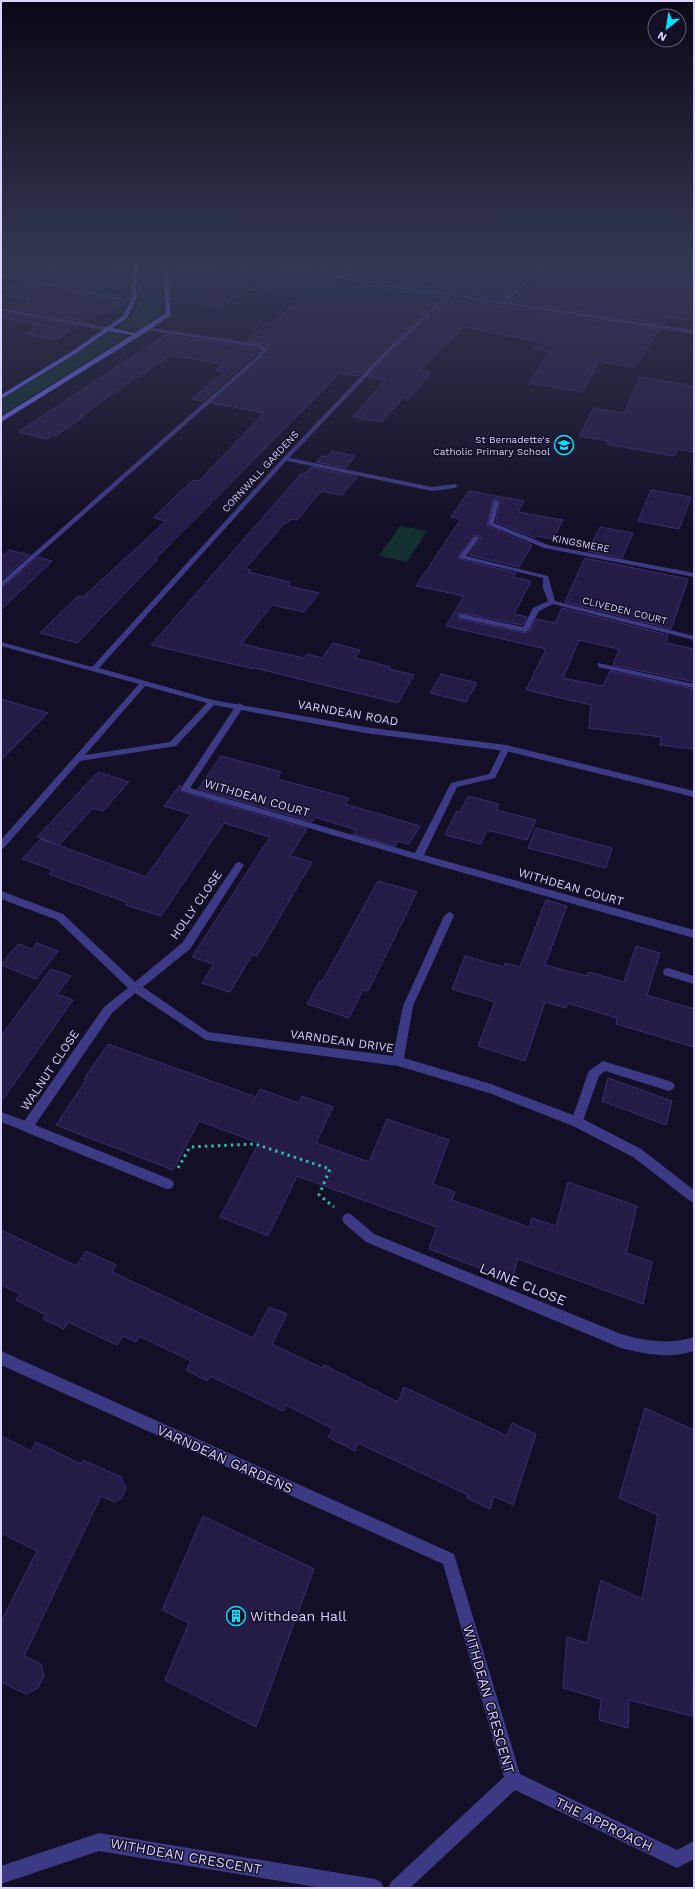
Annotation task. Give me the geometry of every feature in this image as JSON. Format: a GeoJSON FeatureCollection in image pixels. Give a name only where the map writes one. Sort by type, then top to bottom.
{"type":"FeatureCollection","features":[{"type":"Feature","properties":{"kind":"street"},"geometry":{"type":"LineString","coordinates":[[1,397],[73,351]]}},
{"type":"Feature","properties":{"kind":"street"},"geometry":{"type":"LineString","coordinates":[[1,420],[111,351]]}},
{"type":"Feature","properties":{"kind":"street"},"geometry":{"type":"LineString","coordinates":[[1,586],[264,351]]}},
{"type":"Feature","properties":{"kind":"street","name":"CORNWALL GARDENS"},"geometry":{"type":"LineString","coordinates":[[94,669],[285,459],[388,351]]}},
{"type":"Feature","properties":{"kind":"street"},"geometry":{"type":"LineString","coordinates":[[285,459],[432,489],[455,486]]}},
{"type":"Feature","properties":{"kind":"street","name":"KINGSMERE"},"geometry":{"type":"LineString","coordinates":[[496,502],[490,524],[546,547],[694,575]]}},
{"type":"Feature","properties":{"kind":"street"},"geometry":{"type":"LineString","coordinates":[[462,616],[525,630],[536,610],[552,602],[546,588],[546,577],[462,558],[477,537]]}},
{"type":"Feature","properties":{"kind":"street","name":"CLIVEDEN COURT"},"geometry":{"type":"LineString","coordinates":[[552,602],[694,638]]}},
{"type":"Feature","properties":{"kind":"street","name":"VARNDEAN ROAD"},"geometry":{"type":"LineString","coordinates":[[1,644],[212,702],[365,730],[506,748],[694,794]]}},
{"type":"Feature","properties":{"kind":"street"},"geometry":{"type":"LineString","coordinates":[[601,665],[694,686]]}},
{"type":"Feature","properties":{"kind":"street"},"geometry":{"type":"LineString","coordinates":[[1,846],[144,683]]}},
{"type":"Feature","properties":{"kind":"street"},"geometry":{"type":"LineString","coordinates":[[78,759],[173,744],[212,702]]}},
{"type":"Feature","properties":{"kind":"street","name":"WITHDEAN COURT"},"geometry":{"type":"LineString","coordinates":[[240,706],[185,789],[418,857],[694,934]]}},
{"type":"Feature","properties":{"kind":"street"},"geometry":{"type":"LineString","coordinates":[[418,857],[454,785],[492,776],[506,748]]}},
{"type":"Feature","properties":{"kind":"street","name":"HOLLY CLOSE"},"geometry":{"type":"LineString","coordinates":[[134,988],[186,946],[239,865]]}},
{"type":"Feature","properties":{"kind":"street","name":"VARNDEAN DRIVE"},"geometry":{"type":"LineString","coordinates":[[1,895],[60,917],[134,988],[206,1036],[398,1061],[492,1089],[577,1122],[637,1153],[694,1197]]}},
{"type":"Feature","properties":{"kind":"street"},"geometry":{"type":"LineString","coordinates":[[398,1061],[408,1006],[449,916]]}},
{"type":"Feature","properties":{"kind":"street"},"geometry":{"type":"LineString","coordinates":[[668,972],[694,980]]}},
{"type":"Feature","properties":{"kind":"street","name":"WALNUT CLOSE"},"geometry":{"type":"LineString","coordinates":[[134,988],[108,1010],[27,1127],[168,1184]]}},
{"type":"Feature","properties":{"kind":"street"},"geometry":{"type":"LineString","coordinates":[[577,1122],[594,1073],[603,1066],[669,1086]]}},
{"type":"Feature","properties":{"kind":"street"},"geometry":{"type":"LineString","coordinates":[[1,1117],[27,1127]]}},
{"type":"Feature","properties":{"kind":"street","name":"LAINE CLOSE"},"geometry":{"type":"LineString","coordinates":[[348,1219],[370,1238],[621,1341],[654,1350],[682,1348],[694,1344]]}},
{"type":"Feature","properties":{"kind":"street","name":"VARNDEAN GARDENS"},"geometry":{"type":"LineString","coordinates":[[1,1358],[449,1559]]}},
{"type":"Feature","properties":{"kind":"street","name":"WITHDEAN CRESCENT"},"geometry":{"type":"LineString","coordinates":[[397,1888],[513,1780],[449,1559]]}},
{"type":"Feature","properties":{"kind":"street","name":"THE APPROACH"},"geometry":{"type":"LineString","coordinates":[[513,1780],[677,1859],[694,1850]]}},
{"type":"Feature","properties":{"kind":"street","name":"WITHDEAN CRESCENT"},"geometry":{"type":"LineString","coordinates":[[1,1875],[99,1842],[375,1888]]}},
{"type":"Feature","properties":{"kind":"path"},"geometry":{"type":"LineString","coordinates":[[168,1184],[190,1147],[255,1144],[330,1169],[319,1195],[348,1219]]}},
{"type":"Feature","properties":{"kind":"green space"},"geometry":{"type":"Polygon","coordinates":[[[79,351],[103,351],[1,416],[1,400],[79,351]]]}},
{"type":"Feature","properties":{"kind":"green space"},"geometry":{"type":"Polygon","coordinates":[[[400,526],[427,531],[407,562],[379,556],[400,526]]]}},
{"type":"Feature","properties":{"kind":"building"},"geometry":{"type":"Polygon","coordinates":[[[141,351],[259,351],[203,401],[192,399],[224,372],[216,370],[224,364],[171,355],[108,396],[81,416],[84,416],[56,436],[52,435],[47,439],[18,432],[141,351]]]}},
{"type":"Feature","properties":{"kind":"building"},"geometry":{"type":"Polygon","coordinates":[[[268,351],[383,351],[359,376],[340,373],[155,559],[157,560],[77,643],[40,633],[78,596],[83,597],[166,521],[153,518],[193,480],[199,481],[264,413],[212,403],[264,357],[268,351]]]}},
{"type":"Feature","properties":{"kind":"building"},"geometry":{"type":"Polygon","coordinates":[[[393,351],[439,351],[419,370],[431,372],[409,399],[403,398],[381,422],[353,417],[385,380],[368,377],[393,351]]]}},
{"type":"Feature","properties":{"kind":"building"},"geometry":{"type":"Polygon","coordinates":[[[544,351],[645,351],[635,367],[599,361],[583,392],[529,383],[549,352],[544,351]]]}},
{"type":"Feature","properties":{"kind":"building"},"geometry":{"type":"Polygon","coordinates":[[[640,377],[694,386],[694,452],[677,449],[674,456],[607,444],[609,441],[579,436],[594,408],[624,413],[640,377]]]}},
{"type":"Feature","properties":{"kind":"building"},"geometry":{"type":"Polygon","coordinates":[[[332,451],[355,456],[345,468],[316,462],[322,456],[327,457],[332,451]]]}},
{"type":"Feature","properties":{"kind":"building"},"geometry":{"type":"Polygon","coordinates":[[[311,467],[357,477],[342,495],[321,491],[297,520],[291,519],[285,523],[245,569],[251,570],[248,572],[290,582],[288,586],[319,593],[304,612],[272,605],[241,644],[304,658],[307,654],[322,658],[333,643],[360,650],[355,658],[391,667],[389,669],[414,675],[398,703],[255,668],[151,645],[301,474],[307,472],[311,467]]]}},
{"type":"Feature","properties":{"kind":"building"},"geometry":{"type":"Polygon","coordinates":[[[651,490],[691,497],[679,529],[638,521],[651,490]]]}},
{"type":"Feature","properties":{"kind":"building"},"geometry":{"type":"Polygon","coordinates":[[[469,491],[524,501],[518,512],[563,520],[553,539],[537,536],[535,538],[496,522],[500,501],[497,499],[492,501],[487,526],[532,545],[519,567],[469,555],[481,538],[480,536],[475,535],[458,557],[460,559],[516,573],[513,577],[531,581],[514,614],[527,617],[522,625],[462,613],[458,613],[458,619],[525,633],[530,631],[536,619],[555,623],[562,608],[668,635],[666,643],[694,649],[694,682],[613,665],[619,649],[579,640],[563,678],[603,686],[610,671],[694,689],[694,749],[660,745],[661,737],[589,728],[591,705],[526,690],[546,649],[446,626],[464,596],[416,586],[461,519],[451,517],[469,491]]]}},
{"type":"Feature","properties":{"kind":"building"},"geometry":{"type":"Polygon","coordinates":[[[600,527],[633,533],[622,558],[588,551],[600,527]]]}},
{"type":"Feature","properties":{"kind":"building"},"geometry":{"type":"Polygon","coordinates":[[[9,550],[29,555],[1,580],[1,557],[9,550]]]}},
{"type":"Feature","properties":{"kind":"building"},"geometry":{"type":"Polygon","coordinates":[[[38,557],[52,561],[1,610],[1,589],[38,557]]]}},
{"type":"Feature","properties":{"kind":"building"},"geometry":{"type":"Polygon","coordinates":[[[585,558],[688,579],[671,629],[565,602],[585,558]]]}},
{"type":"Feature","properties":{"kind":"building"},"geometry":{"type":"Polygon","coordinates":[[[441,674],[477,683],[466,702],[430,693],[441,674]]]}},
{"type":"Feature","properties":{"kind":"building"},"geometry":{"type":"Polygon","coordinates":[[[1,699],[48,713],[1,760],[1,699]]]}},
{"type":"Feature","properties":{"kind":"building"},"geometry":{"type":"Polygon","coordinates":[[[221,756],[281,772],[277,779],[349,798],[345,804],[420,826],[409,844],[397,841],[395,846],[353,834],[356,830],[315,817],[312,822],[198,789],[221,756]]]}},
{"type":"Feature","properties":{"kind":"building"},"geometry":{"type":"Polygon","coordinates":[[[98,772],[129,782],[103,811],[93,808],[59,845],[37,837],[98,772]]]}},
{"type":"Feature","properties":{"kind":"building"},"geometry":{"type":"Polygon","coordinates":[[[180,785],[182,792],[307,829],[290,856],[312,862],[257,956],[252,955],[230,992],[202,983],[214,964],[192,957],[270,837],[224,823],[161,916],[126,905],[128,903],[49,874],[53,870],[22,859],[41,839],[146,877],[191,814],[164,806],[180,785]]]}},
{"type":"Feature","properties":{"kind":"building"},"geometry":{"type":"Polygon","coordinates":[[[468,796],[499,804],[496,810],[536,820],[527,840],[487,830],[481,844],[445,835],[457,811],[460,812],[468,796]]]}},
{"type":"Feature","properties":{"kind":"building"},"geometry":{"type":"Polygon","coordinates":[[[536,828],[612,848],[606,868],[528,848],[536,828]]]}},
{"type":"Feature","properties":{"kind":"building"},"geometry":{"type":"Polygon","coordinates":[[[378,881],[417,892],[368,991],[363,990],[349,1018],[307,1004],[320,981],[322,982],[378,881]]]}},
{"type":"Feature","properties":{"kind":"building"},"geometry":{"type":"Polygon","coordinates":[[[546,900],[567,906],[545,965],[587,976],[588,972],[624,982],[636,946],[660,953],[647,995],[694,1009],[694,1047],[616,1024],[617,1018],[567,1003],[566,1008],[545,1002],[525,1061],[478,1046],[495,1002],[452,989],[465,956],[504,967],[505,963],[520,967],[546,900]]]}},
{"type":"Feature","properties":{"kind":"building"},"geometry":{"type":"Polygon","coordinates":[[[37,943],[58,951],[36,979],[1,965],[18,944],[32,949],[37,943]]]}},
{"type":"Feature","properties":{"kind":"building"},"geometry":{"type":"Polygon","coordinates":[[[51,969],[71,976],[57,994],[73,1000],[1,1102],[1,1036],[51,969]]]}},
{"type":"Feature","properties":{"kind":"building"},"geometry":{"type":"Polygon","coordinates":[[[108,1044],[256,1097],[260,1089],[299,1103],[302,1096],[333,1107],[316,1143],[369,1162],[387,1119],[449,1140],[433,1184],[455,1192],[452,1200],[529,1227],[532,1218],[556,1226],[568,1182],[637,1206],[626,1253],[652,1262],[643,1304],[518,1259],[512,1280],[429,1249],[437,1227],[297,1176],[268,1236],[220,1217],[259,1143],[199,1121],[173,1170],[56,1125],[86,1080],[84,1079],[108,1044]]]}},
{"type":"Feature","properties":{"kind":"building"},"geometry":{"type":"Polygon","coordinates":[[[608,1078],[672,1101],[666,1125],[602,1101],[608,1078]]]}},
{"type":"Feature","properties":{"kind":"building"},"geometry":{"type":"Polygon","coordinates":[[[1,1230],[76,1266],[86,1251],[116,1265],[112,1272],[253,1338],[269,1307],[287,1314],[272,1344],[322,1368],[324,1365],[398,1402],[404,1387],[507,1436],[512,1423],[536,1434],[513,1505],[494,1496],[490,1509],[467,1498],[468,1495],[358,1443],[355,1451],[328,1437],[333,1429],[286,1405],[283,1411],[210,1376],[207,1381],[186,1370],[191,1361],[139,1336],[136,1342],[123,1336],[117,1345],[68,1322],[64,1329],[43,1319],[46,1315],[16,1300],[20,1294],[1,1285],[1,1230]]]}},
{"type":"Feature","properties":{"kind":"building"},"geometry":{"type":"Polygon","coordinates":[[[645,1408],[694,1430],[694,1660],[692,1716],[629,1700],[628,1728],[599,1720],[601,1699],[563,1688],[567,1637],[587,1643],[601,1580],[642,1599],[658,1515],[619,1498],[645,1408]]]}},
{"type":"Feature","properties":{"kind":"building"},"geometry":{"type":"Polygon","coordinates":[[[1,1436],[31,1451],[36,1442],[81,1464],[83,1460],[121,1477],[126,1488],[122,1498],[114,1502],[101,1496],[24,1656],[41,1664],[44,1676],[38,1688],[26,1694],[1,1682],[1,1622],[37,1551],[1,1533],[1,1436]]]}},
{"type":"Feature","properties":{"kind":"building","name":"Withdean Hall"},"geometry":{"type":"Polygon","coordinates":[[[203,1516],[314,1569],[256,1727],[165,1680],[189,1623],[162,1610],[203,1516]]]}},
{"type":"Feature","properties":{"kind":"place","name":"St Bernadette's Catholic Primary School"},"geometry":{"type":"Point","coordinates":[564,445]}},
{"type":"Feature","properties":{"kind":"place","name":"Withdean Hall"},"geometry":{"type":"Point","coordinates":[236,1616]}}]}
